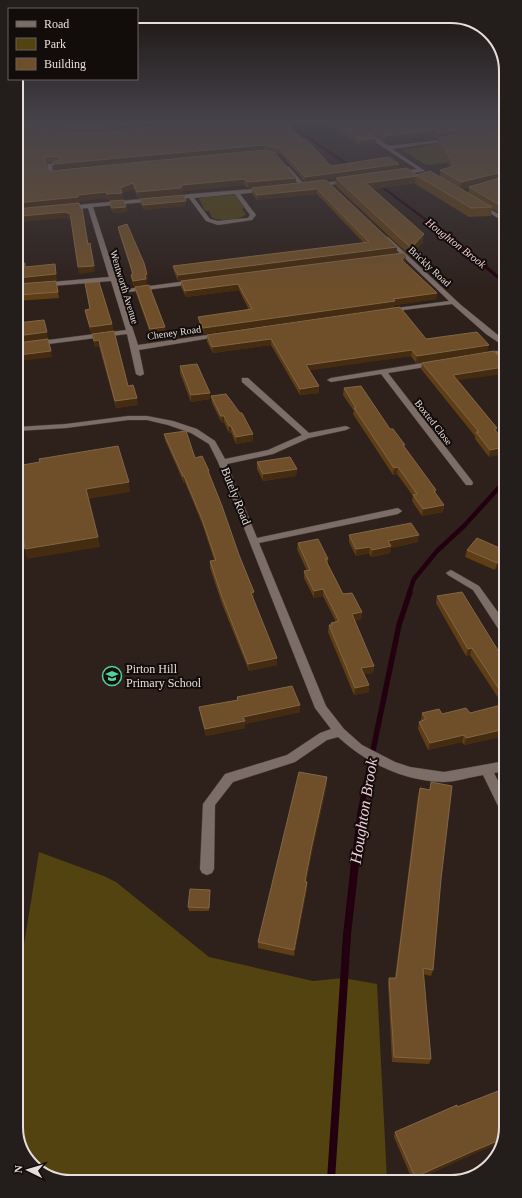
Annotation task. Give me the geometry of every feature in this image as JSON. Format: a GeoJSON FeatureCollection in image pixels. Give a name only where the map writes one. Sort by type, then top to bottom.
{"type":"FeatureCollection","features":[{"type":"Feature","properties":{"kind":"street"},"geometry":{"type":"LineString","coordinates":[[296,178],[303,186]]}},
{"type":"Feature","properties":{"kind":"street"},"geometry":{"type":"LineString","coordinates":[[296,187],[354,180]]}},
{"type":"Feature","properties":{"kind":"street"},"geometry":{"type":"LineString","coordinates":[[328,183],[334,188]]}},
{"type":"Feature","properties":{"kind":"street"},"geometry":{"type":"LineString","coordinates":[[168,198],[274,189]]}},
{"type":"Feature","properties":{"kind":"street"},"geometry":{"type":"LineString","coordinates":[[190,196],[208,220],[218,222],[250,219],[253,215],[236,192]]}},
{"type":"Feature","properties":{"kind":"street"},"geometry":{"type":"LineString","coordinates":[[60,208],[160,199]]}},
{"type":"Feature","properties":{"kind":"street"},"geometry":{"type":"LineString","coordinates":[[473,201],[499,216]]}},
{"type":"Feature","properties":{"kind":"street","name":"Wentworth Avenue"},"geometry":{"type":"LineString","coordinates":[[90,206],[135,348],[140,374]]}},
{"type":"Feature","properties":{"kind":"street","name":"Brickly Road"},"geometry":{"type":"LineString","coordinates":[[383,234],[454,302],[488,333],[499,341]]}},
{"type":"Feature","properties":{"kind":"street"},"geometry":{"type":"LineString","coordinates":[[397,256],[404,255]]}},
{"type":"Feature","properties":{"kind":"street"},"geometry":{"type":"LineString","coordinates":[[23,286],[112,279]]}},
{"type":"Feature","properties":{"kind":"street"},"geometry":{"type":"LineString","coordinates":[[117,292],[202,281]]}},
{"type":"Feature","properties":{"kind":"street"},"geometry":{"type":"LineString","coordinates":[[384,312],[454,302]]}},
{"type":"Feature","properties":{"kind":"street"},"geometry":{"type":"LineString","coordinates":[[23,345],[129,332]]}},
{"type":"Feature","properties":{"kind":"street","name":"Cheney Road"},"geometry":{"type":"LineString","coordinates":[[135,348],[228,334]]}},
{"type":"Feature","properties":{"kind":"street"},"geometry":{"type":"LineString","coordinates":[[474,357],[499,353]]}},
{"type":"Feature","properties":{"kind":"street"},"geometry":{"type":"LineString","coordinates":[[331,380],[444,362]]}},
{"type":"Feature","properties":{"kind":"street","name":"Boxted Close"},"geometry":{"type":"LineString","coordinates":[[383,372],[469,484]]}},
{"type":"Feature","properties":{"kind":"street"},"geometry":{"type":"LineString","coordinates":[[245,380],[306,436]]}},
{"type":"Feature","properties":{"kind":"street","name":"Butely Road"},"geometry":{"type":"LineString","coordinates":[[23,429],[66,426],[128,418],[147,418],[170,423],[194,431],[212,443],[222,462],[321,708],[340,732],[358,748],[391,766],[410,772],[444,776],[499,767]]}},
{"type":"Feature","properties":{"kind":"street"},"geometry":{"type":"LineString","coordinates":[[222,462],[270,452],[306,436],[346,428]]}},
{"type":"Feature","properties":{"kind":"street"},"geometry":{"type":"LineString","coordinates":[[254,540],[398,512]]}},
{"type":"Feature","properties":{"kind":"street"},"geometry":{"type":"LineString","coordinates":[[451,573],[476,588],[499,621]]}},
{"type":"Feature","properties":{"kind":"street"},"geometry":{"type":"LineString","coordinates":[[207,869],[209,804],[229,778],[291,758],[324,736],[340,732]]}},
{"type":"Feature","properties":{"kind":"street"},"geometry":{"type":"LineString","coordinates":[[486,769],[499,796]]}},
{"type":"Feature","properties":{"kind":"green space"},"geometry":{"type":"Polygon","coordinates":[[[235,195],[244,207],[242,209],[246,214],[239,218],[230,220],[212,218],[209,211],[205,211],[199,199],[204,197],[235,195]]]}},
{"type":"Feature","properties":{"kind":"green space"},"geometry":{"type":"Polygon","coordinates":[[[39,852],[104,876],[116,882],[209,957],[313,981],[343,978],[377,984],[387,1175],[67,1175],[48,1169],[48,1150],[29,1150],[23,1134],[23,950],[39,852]]]}},
{"type":"Feature","properties":{"kind":"building"},"geometry":{"type":"Polygon","coordinates":[[[23,178],[296,178],[248,182],[244,179],[183,185],[181,188],[137,192],[133,183],[120,188],[122,193],[107,194],[106,192],[78,195],[78,197],[23,202],[23,178]]]}},
{"type":"Feature","properties":{"kind":"building"},"geometry":{"type":"Polygon","coordinates":[[[336,178],[403,178],[366,183],[424,234],[411,248],[336,178]]]}},
{"type":"Feature","properties":{"kind":"building"},"geometry":{"type":"Polygon","coordinates":[[[421,178],[442,178],[492,207],[471,208],[421,178]]]}},
{"type":"Feature","properties":{"kind":"building"},"geometry":{"type":"Polygon","coordinates":[[[454,178],[478,178],[461,182],[454,178]]]}},
{"type":"Feature","properties":{"kind":"building"},"geometry":{"type":"Polygon","coordinates":[[[499,178],[499,205],[469,187],[499,178]]]}},
{"type":"Feature","properties":{"kind":"building"},"geometry":{"type":"Polygon","coordinates":[[[326,180],[397,247],[178,275],[173,266],[369,242],[317,189],[257,195],[252,188],[326,180]]]}},
{"type":"Feature","properties":{"kind":"building"},"geometry":{"type":"Polygon","coordinates":[[[184,195],[186,201],[143,205],[140,199],[184,195]]]}},
{"type":"Feature","properties":{"kind":"building"},"geometry":{"type":"Polygon","coordinates":[[[124,200],[126,207],[112,208],[110,201],[124,200]]]}},
{"type":"Feature","properties":{"kind":"building"},"geometry":{"type":"Polygon","coordinates":[[[79,203],[81,209],[82,208],[88,244],[90,243],[94,266],[78,267],[70,213],[65,212],[23,216],[23,208],[79,203]]]}},
{"type":"Feature","properties":{"kind":"building"},"geometry":{"type":"Polygon","coordinates":[[[127,224],[144,263],[147,274],[145,275],[146,279],[133,281],[131,275],[133,274],[118,227],[127,224]]]}},
{"type":"Feature","properties":{"kind":"building"},"geometry":{"type":"Polygon","coordinates":[[[403,253],[406,255],[402,260],[437,293],[393,299],[395,301],[203,328],[198,317],[252,309],[238,284],[185,291],[181,281],[403,253]]]}},
{"type":"Feature","properties":{"kind":"building"},"geometry":{"type":"Polygon","coordinates":[[[23,263],[25,263],[25,267],[55,264],[56,274],[23,277],[23,263]]]}},
{"type":"Feature","properties":{"kind":"building"},"geometry":{"type":"Polygon","coordinates":[[[56,281],[58,292],[23,295],[23,284],[56,281]]]}},
{"type":"Feature","properties":{"kind":"building"},"geometry":{"type":"Polygon","coordinates":[[[99,282],[112,324],[90,327],[85,310],[90,309],[85,283],[99,282]]]}},
{"type":"Feature","properties":{"kind":"building"},"geometry":{"type":"Polygon","coordinates":[[[149,285],[165,327],[150,329],[135,287],[149,285]]]}},
{"type":"Feature","properties":{"kind":"building"},"geometry":{"type":"Polygon","coordinates":[[[400,307],[426,339],[477,332],[489,345],[417,356],[412,350],[306,365],[319,386],[300,389],[271,339],[212,347],[207,335],[400,307]]]}},
{"type":"Feature","properties":{"kind":"building"},"geometry":{"type":"Polygon","coordinates":[[[44,320],[47,332],[23,335],[23,322],[44,320]]]}},
{"type":"Feature","properties":{"kind":"building"},"geometry":{"type":"Polygon","coordinates":[[[114,331],[128,386],[133,385],[137,398],[115,401],[99,340],[94,341],[92,334],[114,331]]]}},
{"type":"Feature","properties":{"kind":"building"},"geometry":{"type":"Polygon","coordinates":[[[48,339],[51,351],[23,354],[23,342],[48,339]]]}},
{"type":"Feature","properties":{"kind":"building"},"geometry":{"type":"Polygon","coordinates":[[[494,351],[499,356],[499,368],[453,375],[497,428],[494,429],[499,434],[499,448],[490,450],[476,432],[479,432],[422,363],[494,351]]]}},
{"type":"Feature","properties":{"kind":"building"},"geometry":{"type":"Polygon","coordinates":[[[197,364],[210,393],[191,395],[180,366],[197,364]]]}},
{"type":"Feature","properties":{"kind":"building"},"geometry":{"type":"Polygon","coordinates":[[[361,386],[390,429],[393,429],[405,445],[403,445],[436,490],[434,491],[444,505],[423,509],[413,495],[417,494],[398,467],[394,468],[354,408],[356,408],[344,388],[361,386]]]}},
{"type":"Feature","properties":{"kind":"building"},"geometry":{"type":"Polygon","coordinates":[[[226,394],[240,413],[242,413],[253,434],[236,437],[224,416],[221,416],[211,396],[226,394]]]}},
{"type":"Feature","properties":{"kind":"building"},"geometry":{"type":"Polygon","coordinates":[[[186,431],[195,458],[202,456],[209,471],[254,592],[251,593],[277,658],[248,664],[222,597],[210,561],[216,560],[202,519],[164,434],[186,431]]]}},
{"type":"Feature","properties":{"kind":"building"},"geometry":{"type":"Polygon","coordinates":[[[118,446],[129,482],[86,489],[98,537],[25,549],[23,537],[23,465],[40,462],[39,459],[118,446]]]}},
{"type":"Feature","properties":{"kind":"building"},"geometry":{"type":"Polygon","coordinates":[[[290,457],[297,469],[263,474],[257,462],[290,457]]]}},
{"type":"Feature","properties":{"kind":"building"},"geometry":{"type":"Polygon","coordinates":[[[411,523],[419,535],[388,541],[391,546],[372,550],[370,547],[356,549],[349,535],[411,523]]]}},
{"type":"Feature","properties":{"kind":"building"},"geometry":{"type":"Polygon","coordinates":[[[477,538],[499,548],[499,560],[497,563],[467,550],[477,538]]]}},
{"type":"Feature","properties":{"kind":"building"},"geometry":{"type":"Polygon","coordinates":[[[318,539],[328,559],[325,559],[343,594],[352,593],[362,612],[352,614],[374,666],[361,668],[369,685],[355,688],[329,625],[339,621],[323,589],[314,591],[304,571],[310,570],[298,543],[318,539]]]}},
{"type":"Feature","properties":{"kind":"building"},"geometry":{"type":"Polygon","coordinates":[[[462,592],[499,652],[499,689],[472,648],[468,649],[437,596],[462,592]]]}},
{"type":"Feature","properties":{"kind":"building"},"geometry":{"type":"Polygon","coordinates":[[[292,686],[300,705],[243,717],[245,721],[205,729],[199,707],[238,700],[237,697],[292,686]]]}},
{"type":"Feature","properties":{"kind":"building"},"geometry":{"type":"Polygon","coordinates":[[[499,706],[499,730],[466,738],[464,735],[430,743],[419,722],[426,719],[422,713],[439,709],[442,714],[466,708],[470,713],[499,706]]]}},
{"type":"Feature","properties":{"kind":"building"},"geometry":{"type":"Polygon","coordinates":[[[299,772],[327,777],[305,881],[307,882],[294,950],[258,942],[299,772]]]}},
{"type":"Feature","properties":{"kind":"building"},"geometry":{"type":"Polygon","coordinates":[[[431,782],[452,786],[441,879],[433,970],[423,968],[431,1059],[394,1057],[389,978],[396,978],[420,788],[430,790],[431,782]]]}},
{"type":"Feature","properties":{"kind":"building"},"geometry":{"type":"Polygon","coordinates":[[[190,889],[210,890],[209,908],[188,907],[190,889]]]}},
{"type":"Feature","properties":{"kind":"building"},"geometry":{"type":"Polygon","coordinates":[[[499,1091],[499,1127],[497,1141],[419,1175],[414,1175],[395,1132],[457,1105],[457,1107],[499,1091]]]}},
{"type":"Feature","properties":{"kind":"waterway","name":"Houghton Brook"},"geometry":{"type":"LineString","coordinates":[[378,184],[453,240]]}},
{"type":"Feature","properties":{"kind":"waterway","name":"Houghton Brook"},"geometry":{"type":"LineString","coordinates":[[452,239],[499,278]]}},
{"type":"Feature","properties":{"kind":"waterway","name":"Houghton Brook"},"geometry":{"type":"LineString","coordinates":[[409,593],[414,579],[437,551],[464,526],[499,488]]}},
{"type":"Feature","properties":{"kind":"waterway","name":"Houghton Brook"},"geometry":{"type":"LineString","coordinates":[[355,855],[360,813],[399,625],[410,592]]}},
{"type":"Feature","properties":{"kind":"waterway","name":"Houghton Brook"},"geometry":{"type":"LineString","coordinates":[[331,1175],[347,935],[356,854]]}},
{"type":"Feature","properties":{"kind":"place","name":"Pirton Hill Primary School"},"geometry":{"type":"Point","coordinates":[112,676]}}]}
